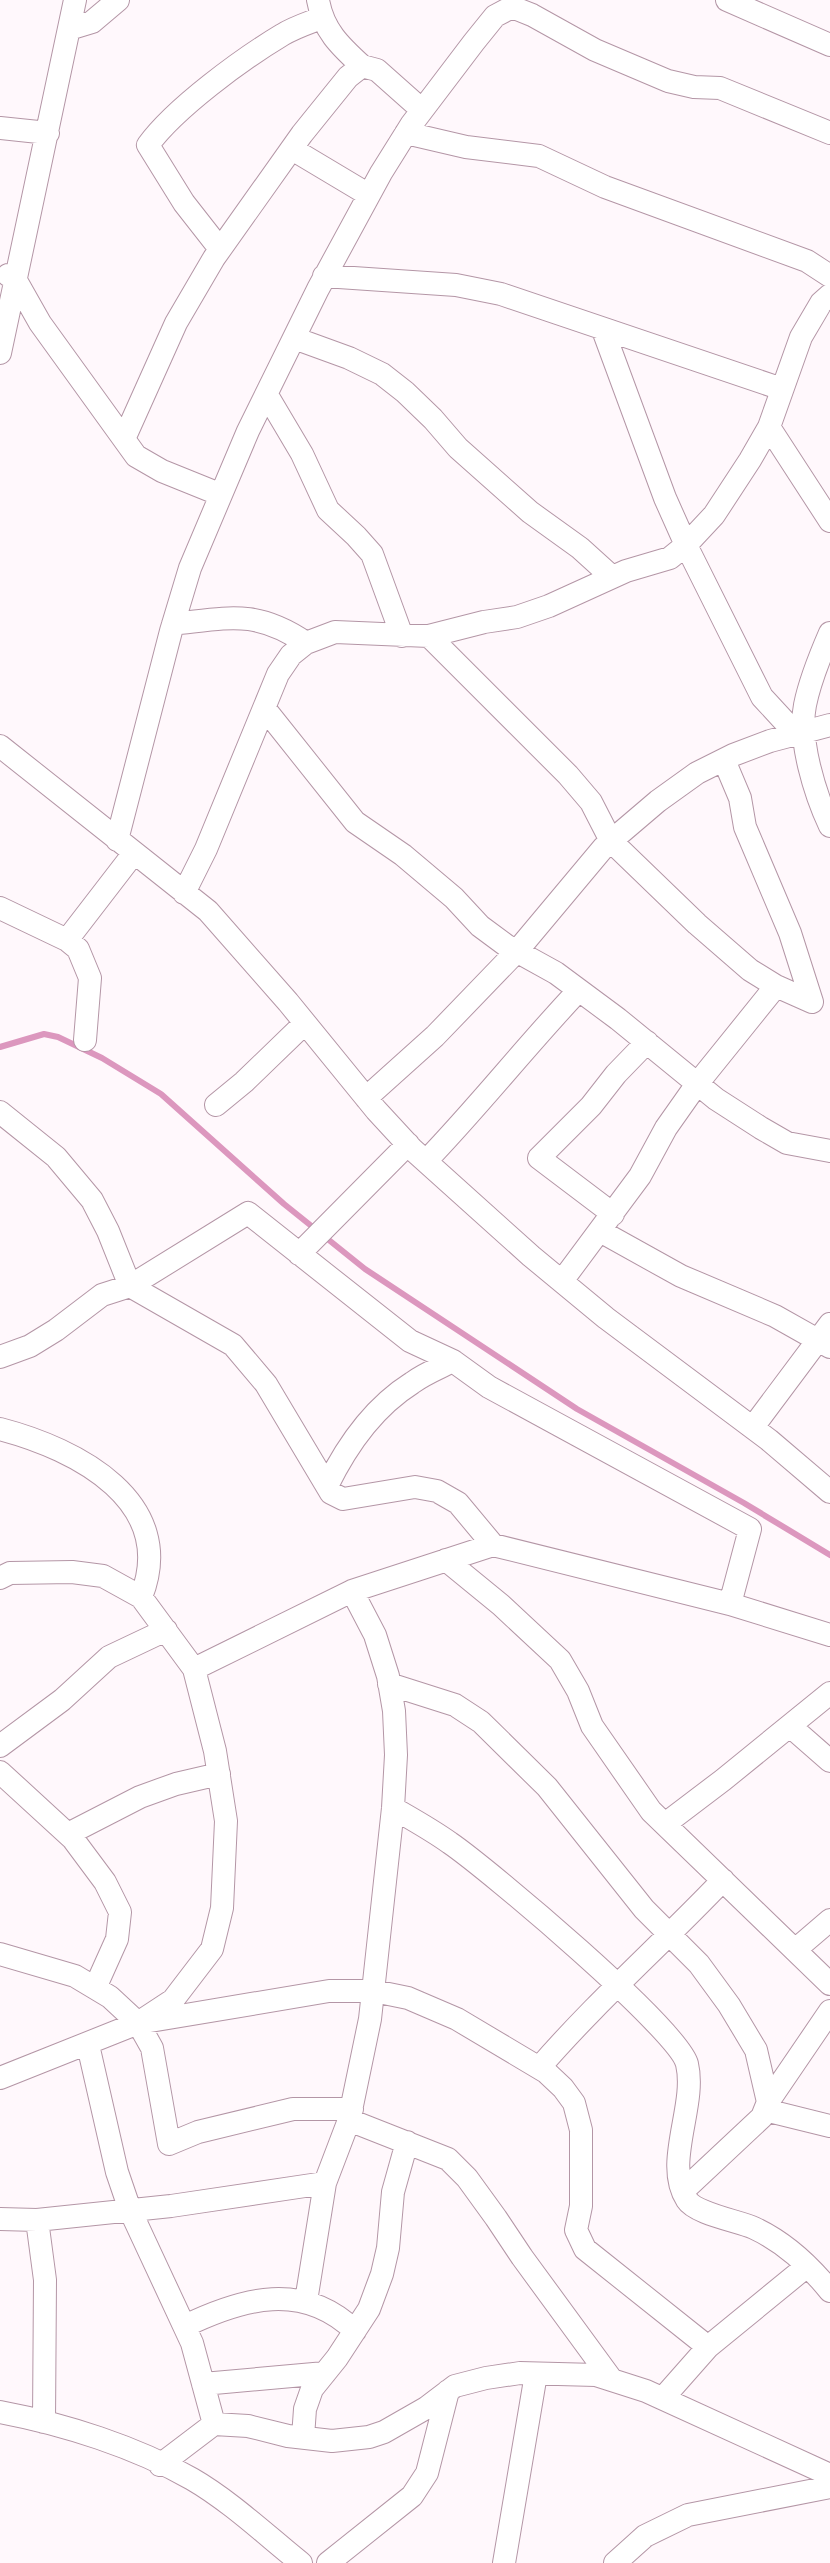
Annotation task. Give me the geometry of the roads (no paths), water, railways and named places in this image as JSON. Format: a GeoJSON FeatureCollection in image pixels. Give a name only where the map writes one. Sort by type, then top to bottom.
{"type":"FeatureCollection","features":[{"type":"Feature","properties":{"kind":"street"},"geometry":{"type":"LineString","coordinates":[[0,353],[7,275],[48,133],[75,0]]}},
{"type":"Feature","properties":{"kind":"street"},"geometry":{"type":"LineString","coordinates":[[69,29],[92,22],[118,0]]}},
{"type":"Feature","properties":{"kind":"street"},"geometry":{"type":"LineString","coordinates":[[727,0],[830,45]]}},
{"type":"Feature","properties":{"kind":"street"},"geometry":{"type":"LineString","coordinates":[[67,940],[126,846],[173,624],[190,568],[219,494],[324,276],[369,194],[406,133],[422,110],[495,16],[511,3],[595,50],[661,78],[694,87],[720,88],[830,133]]}},
{"type":"Feature","properties":{"kind":"street"},"geometry":{"type":"LineString","coordinates":[[220,249],[184,203],[148,145],[158,132],[191,102],[249,57],[319,9],[332,36],[362,66],[376,70],[422,110]]}},
{"type":"Feature","properties":{"kind":"street"},"geometry":{"type":"LineString","coordinates":[[124,439],[176,323],[220,249],[292,148],[348,77],[362,66]]}},
{"type":"Feature","properties":{"kind":"street"},"geometry":{"type":"LineString","coordinates":[[0,128],[48,133]]}},
{"type":"Feature","properties":{"kind":"street"},"geometry":{"type":"LineString","coordinates":[[406,133],[466,147],[539,156],[605,187],[807,261],[830,276]]}},
{"type":"Feature","properties":{"kind":"street"},"geometry":{"type":"LineString","coordinates":[[292,148],[369,194]]}},
{"type":"Feature","properties":{"kind":"street"},"geometry":{"type":"LineString","coordinates":[[7,275],[136,456],[162,471],[219,494]]}},
{"type":"Feature","properties":{"kind":"street"},"geometry":{"type":"LineString","coordinates":[[324,276],[456,285],[501,294],[603,330],[782,389]]}},
{"type":"Feature","properties":{"kind":"street"},"geometry":{"type":"LineString","coordinates":[[184,893],[206,849],[265,709],[278,674],[291,655],[306,643],[336,632],[429,636],[484,622],[517,616],[549,606],[612,578],[670,558],[686,545],[714,515],[769,427],[801,337],[821,303],[830,295]]}},
{"type":"Feature","properties":{"kind":"street"},"geometry":{"type":"LineString","coordinates":[[603,330],[652,464],[686,545],[762,697],[786,723],[804,731]]}},
{"type":"Feature","properties":{"kind":"street"},"geometry":{"type":"LineString","coordinates":[[294,338],[349,358],[387,379],[433,419],[458,448],[525,507],[580,548],[612,578]]}},
{"type":"Feature","properties":{"kind":"street"},"geometry":{"type":"LineString","coordinates":[[267,395],[302,454],[328,510],[356,536],[372,554],[402,636]]}},
{"type":"Feature","properties":{"kind":"street"},"geometry":{"type":"LineString","coordinates":[[769,427],[830,521]]}},
{"type":"Feature","properties":{"kind":"street"},"geometry":{"type":"LineString","coordinates":[[173,624],[240,616],[262,620],[280,627],[306,643]]}},
{"type":"Feature","properties":{"kind":"street"},"geometry":{"type":"LineString","coordinates":[[830,633],[812,677],[804,706],[804,731],[815,786],[830,826]]}},
{"type":"Feature","properties":{"kind":"street"},"geometry":{"type":"LineString","coordinates":[[429,636],[568,775],[591,802],[611,840],[697,924],[750,970],[776,986],[812,1002],[790,933],[746,828],[740,798],[724,760]]}},
{"type":"Feature","properties":{"kind":"street"},"geometry":{"type":"LineString","coordinates":[[265,709],[356,822],[404,855],[454,898],[480,926],[517,951],[538,961],[579,990],[647,1042],[716,1099],[787,1143],[830,1151]]}},
{"type":"Feature","properties":{"kind":"street"},"geometry":{"type":"LineString","coordinates":[[366,1098],[435,1036],[517,951],[583,870],[611,840],[658,801],[697,773],[724,760],[770,741],[830,725]]}},
{"type":"Feature","properties":{"kind":"street"},"geometry":{"type":"LineString","coordinates":[[0,746],[208,912],[305,1023],[366,1098],[408,1144],[426,1161],[606,1318],[753,1427],[830,1492]]}},
{"type":"Feature","properties":{"kind":"street"},"geometry":{"type":"LineString","coordinates":[[0,908],[67,940],[78,949],[90,978],[85,1040]]}},
{"type":"Feature","properties":{"kind":"street"},"geometry":{"type":"LineString","coordinates":[[562,1281],[607,1223],[640,1176],[666,1128],[697,1084],[776,986]]}},
{"type":"Feature","properties":{"kind":"street"},"geometry":{"type":"LineString","coordinates":[[426,1161],[466,1120],[505,1071],[579,990]]}},
{"type":"Feature","properties":{"kind":"street"},"geometry":{"type":"LineString","coordinates":[[216,1105],[244,1082],[305,1023]]}},
{"type":"Feature","properties":{"kind":"street"},"geometry":{"type":"LineString","coordinates":[[647,1042],[616,1074],[591,1106],[539,1158],[607,1223],[681,1276],[736,1298],[826,1338],[753,1427]]}},
{"type":"Feature","properties":{"kind":"street"},"geometry":{"type":"LineString","coordinates":[[0,1112],[56,1157],[92,1200],[108,1231],[130,1286],[233,1345],[266,1384],[331,1493],[343,1499],[415,1487],[437,1491],[458,1503],[493,1545]]}},
{"type":"Feature","properties":{"kind":"street"},"geometry":{"type":"LineString","coordinates":[[305,1248],[408,1144]]}},
{"type":"Feature","properties":{"kind":"street"},"geometry":{"type":"LineString","coordinates":[[0,1357],[30,1346],[56,1330],[102,1295],[130,1286],[248,1213],[305,1248],[410,1341],[452,1361],[489,1387],[750,1529],[730,1604]]}},
{"type":"Feature","properties":{"kind":"street"},"geometry":{"type":"LineString","coordinates":[[326,1486],[341,1457],[383,1406],[411,1383],[452,1361]]}},
{"type":"Feature","properties":{"kind":"street"},"geometry":{"type":"LineString","coordinates":[[0,1429],[25,1436],[73,1455],[114,1485],[131,1504],[144,1522],[151,1552],[148,1580],[141,1597]]}},
{"type":"Feature","properties":{"kind":"street"},"geometry":{"type":"LineString","coordinates":[[194,1669],[352,1591],[493,1545],[730,1604],[830,1635]]}},
{"type":"Feature","properties":{"kind":"street"},"geometry":{"type":"LineString","coordinates":[[446,1560],[501,1605],[560,1660],[578,1691],[592,1726],[651,1811],[830,1984]]}},
{"type":"Feature","properties":{"kind":"street"},"geometry":{"type":"LineString","coordinates":[[0,1578],[10,1573],[72,1572],[103,1576],[141,1597],[194,1669],[219,1774],[226,1829],[222,1908],[212,1949],[173,2000],[138,2023],[88,2045],[0,2078]]}},
{"type":"Feature","properties":{"kind":"street"},"geometry":{"type":"LineString","coordinates":[[306,2301],[325,2183],[350,2114],[358,2083],[374,1991],[393,1808],[396,1756],[389,1684],[375,1634],[352,1591]]}},
{"type":"Feature","properties":{"kind":"street"},"geometry":{"type":"LineString","coordinates":[[0,1746],[62,1700],[109,1656],[166,1630]]}},
{"type":"Feature","properties":{"kind":"street"},"geometry":{"type":"LineString","coordinates":[[389,1684],[454,1705],[481,1722],[547,1787],[634,1896],[670,1936],[699,1964],[747,2032],[756,2050],[766,2106]]}},
{"type":"Feature","properties":{"kind":"street"},"geometry":{"type":"LineString","coordinates":[[665,1824],[830,1693]]}},
{"type":"Feature","properties":{"kind":"street"},"geometry":{"type":"LineString","coordinates":[[790,1726],[830,1761]]}},
{"type":"Feature","properties":{"kind":"street"},"geometry":{"type":"LineString","coordinates":[[0,1772],[68,1834],[105,1882],[120,1912],[117,1939],[95,1988]]}},
{"type":"Feature","properties":{"kind":"street"},"geometry":{"type":"LineString","coordinates":[[68,1834],[140,1797],[176,1784],[219,1774]]}},
{"type":"Feature","properties":{"kind":"street"},"geometry":{"type":"LineString","coordinates":[[393,1808],[450,1843],[498,1880],[617,1986],[679,2048],[687,2064],[688,2095],[679,2154],[680,2183],[687,2201],[716,2216],[754,2228],[785,2248],[806,2266],[830,2291]]}},
{"type":"Feature","properties":{"kind":"street"},"geometry":{"type":"LineString","coordinates":[[539,2068],[578,2022],[670,1936],[723,1880]]}},
{"type":"Feature","properties":{"kind":"street"},"geometry":{"type":"LineString","coordinates":[[795,1950],[830,1920]]}},
{"type":"Feature","properties":{"kind":"street"},"geometry":{"type":"LineString","coordinates":[[0,1954],[76,1976],[110,1997],[138,2023],[152,2048],[169,2144],[198,2132],[292,2108],[350,2114],[407,2142],[448,2159],[467,2178],[612,2380]]}},
{"type":"Feature","properties":{"kind":"street"},"geometry":{"type":"LineString","coordinates":[[138,2023],[329,1991],[374,1991],[408,1998],[457,2019],[539,2068],[563,2088],[574,2104],[581,2130],[581,2206],[576,2230],[585,2249],[708,2347]]}},
{"type":"Feature","properties":{"kind":"street"},"geometry":{"type":"LineString","coordinates":[[683,2191],[762,2117],[766,2106],[830,2011]]}},
{"type":"Feature","properties":{"kind":"street"},"geometry":{"type":"LineString","coordinates":[[88,2045],[117,2172],[130,2210],[185,2326],[214,2424]]}},
{"type":"Feature","properties":{"kind":"street"},"geometry":{"type":"LineString","coordinates":[[766,2106],[830,2126]]}},
{"type":"Feature","properties":{"kind":"street"},"geometry":{"type":"LineString","coordinates":[[303,2437],[305,2409],[312,2389],[355,2331],[369,2309],[382,2274],[388,2248],[393,2192],[407,2142]]}},
{"type":"Feature","properties":{"kind":"street"},"geometry":{"type":"LineString","coordinates":[[0,2219],[37,2220],[130,2210],[325,2183]]}},
{"type":"Feature","properties":{"kind":"street"},"geometry":{"type":"LineString","coordinates":[[37,2220],[45,2280],[44,2422]]}},
{"type":"Feature","properties":{"kind":"street"},"geometry":{"type":"LineString","coordinates":[[664,2398],[708,2347],[806,2266]]}},
{"type":"Feature","properties":{"kind":"street"},"geometry":{"type":"LineString","coordinates":[[185,2326],[219,2309],[261,2300],[306,2301],[338,2315],[355,2331]]}},
{"type":"Feature","properties":{"kind":"street"},"geometry":{"type":"LineString","coordinates":[[203,2384],[325,2373]]}},
{"type":"Feature","properties":{"kind":"street"},"geometry":{"type":"LineString","coordinates":[[504,2563],[536,2374]]}},
{"type":"Feature","properties":{"kind":"street"},"geometry":{"type":"LineString","coordinates":[[160,2464],[214,2424],[248,2426],[332,2441],[369,2437],[384,2432],[426,2408],[455,2386],[486,2378],[536,2374],[596,2375],[612,2380],[664,2398],[830,2475]]}},
{"type":"Feature","properties":{"kind":"street"},"geometry":{"type":"LineString","coordinates":[[328,2563],[412,2496],[427,2473],[448,2391]]}},
{"type":"Feature","properties":{"kind":"street"},"geometry":{"type":"LineString","coordinates":[[0,2412],[44,2422],[113,2443],[192,2479],[301,2563]]}},
{"type":"Feature","properties":{"kind":"street"},"geometry":{"type":"LineString","coordinates":[[620,2562],[645,2536],[688,2515],[830,2487]]}},
{"type":"Feature","properties":{"kind":"waterway"},"geometry":{"type":"LineString","coordinates":[[0,1047],[44,1034],[58,1037],[102,1058],[161,1094],[284,1204],[365,1269],[577,1409],[744,1503],[830,1555]]}}]}
